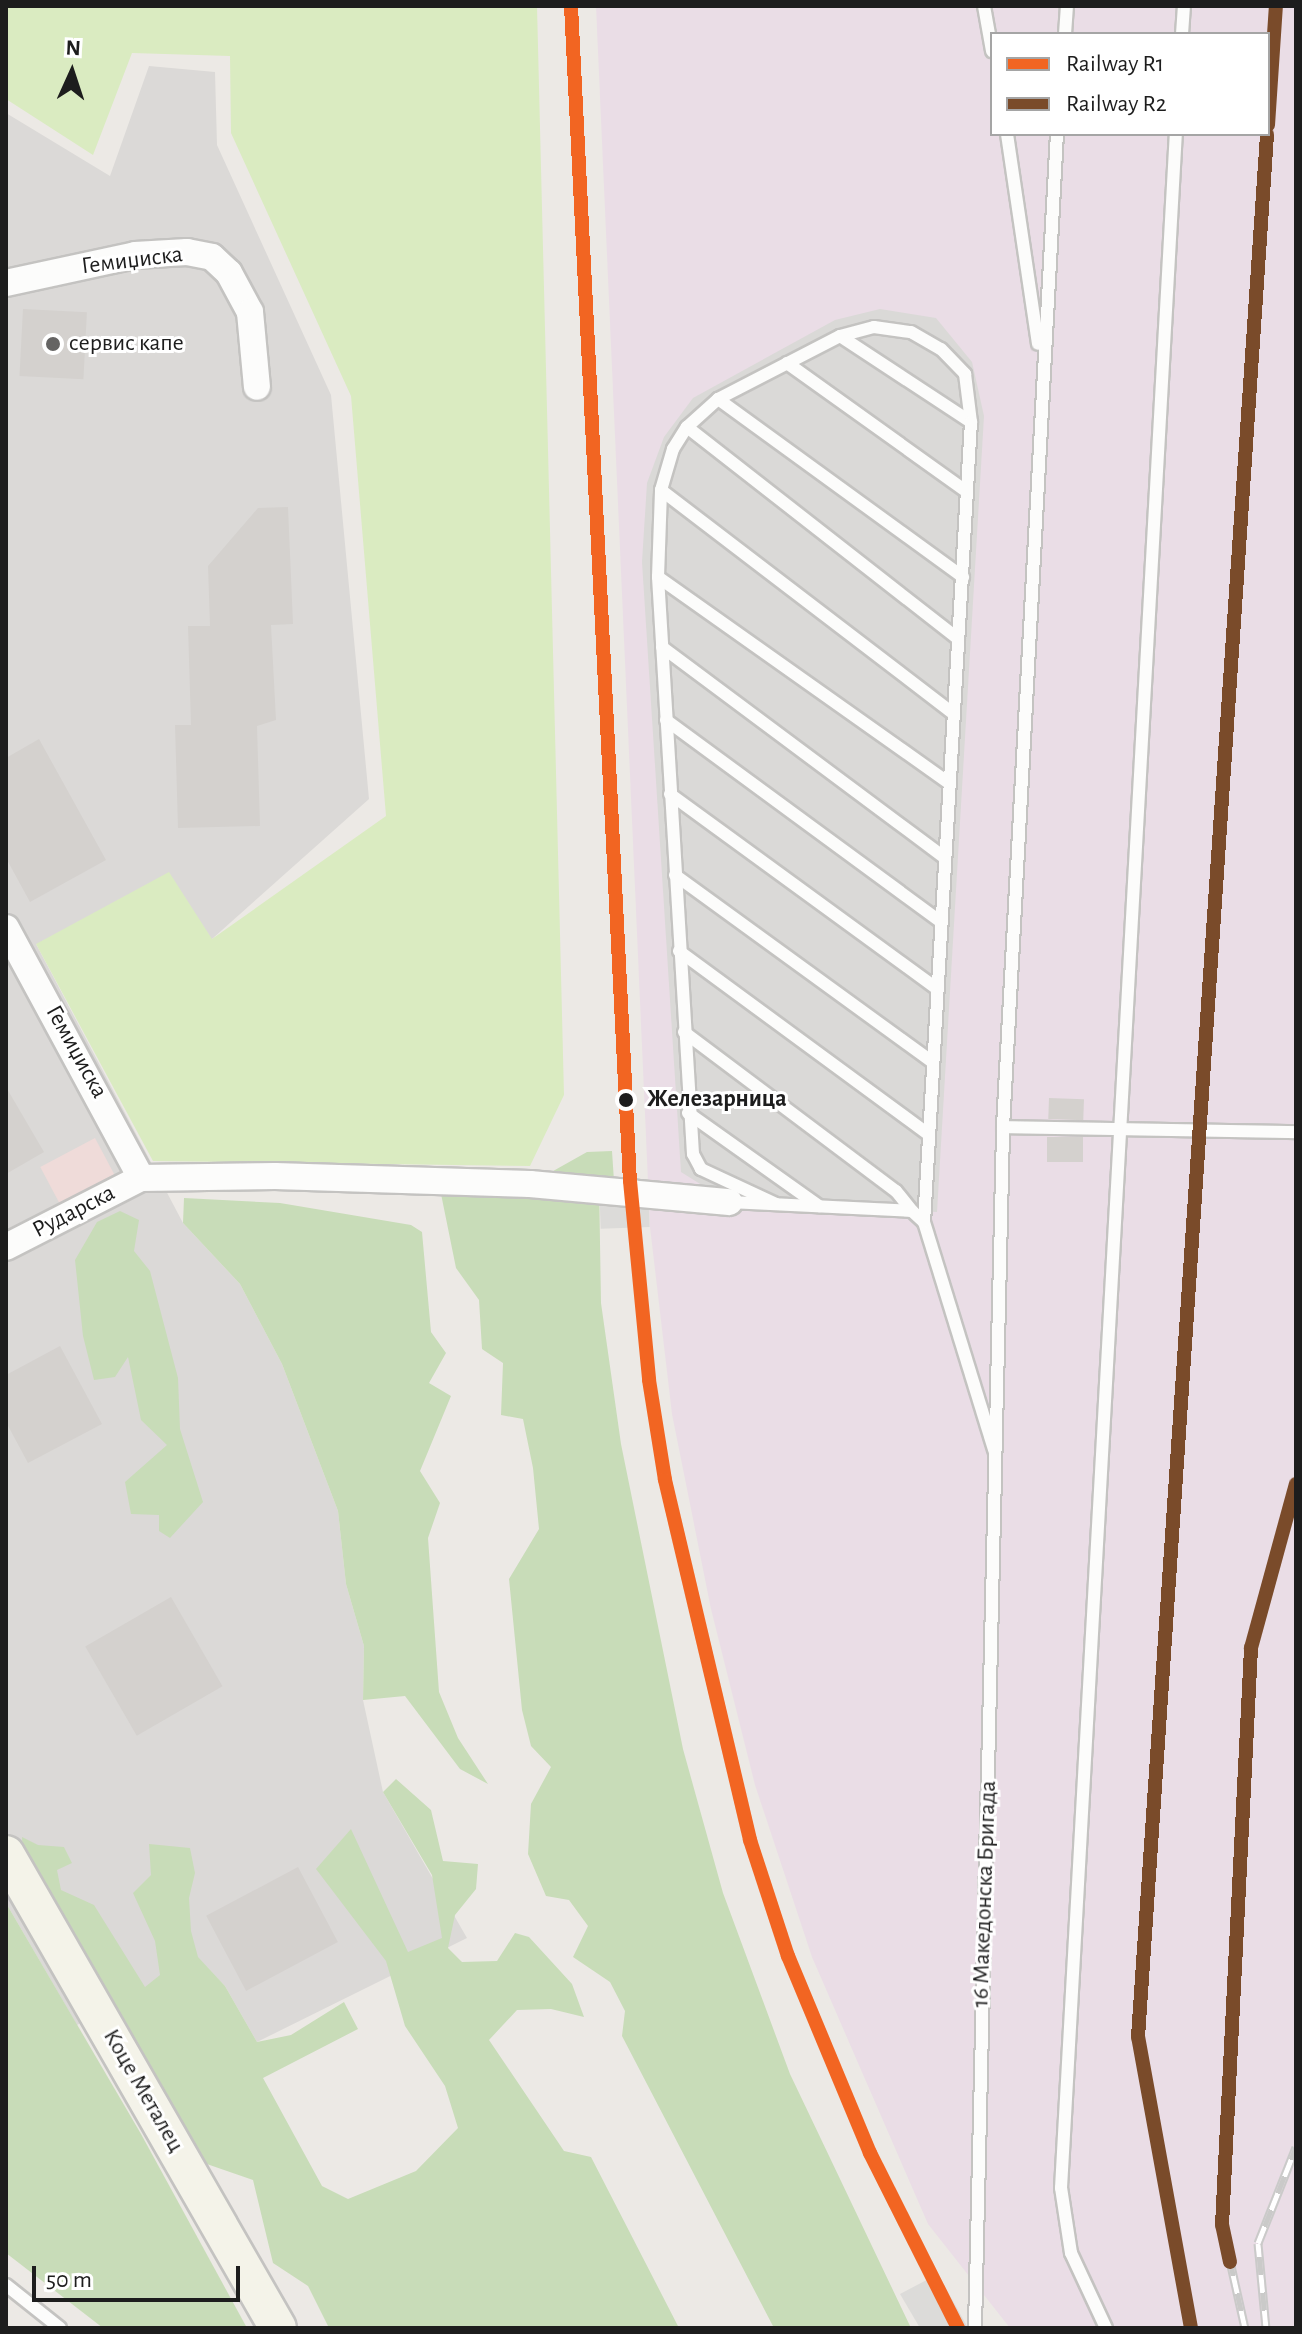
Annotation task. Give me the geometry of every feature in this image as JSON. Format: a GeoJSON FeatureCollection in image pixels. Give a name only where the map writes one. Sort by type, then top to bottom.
{"type":"FeatureCollection","features":[{"type":"Feature","properties":{"kind":"street","name":"Гемиџиска"},"geometry":{"type":"LineString","coordinates":[[6,283],[135,255],[187,252],[212,257],[229,273],[250,312],[257,387]]}},
{"type":"Feature","properties":{"kind":"street","name":"Гемиџиска"},"geometry":{"type":"LineString","coordinates":[[6,928],[141,1178]]}},
{"type":"Feature","properties":{"kind":"street"},"geometry":{"type":"LineString","coordinates":[[141,1178],[275,1176],[530,1184],[729,1202]]}},
{"type":"Feature","properties":{"kind":"street","name":"Рударска"},"geometry":{"type":"LineString","coordinates":[[6,1247],[141,1178]]}},
{"type":"Feature","properties":{"kind":"street","name":"Коце Металец"},"geometry":{"type":"LineString","coordinates":[[6,1854],[278,2328]]}},
{"type":"Feature","properties":{"kind":"lane"},"geometry":{"type":"LineString","coordinates":[[984,6],[990,40]]}},
{"type":"Feature","properties":{"kind":"lane"},"geometry":{"type":"LineString","coordinates":[[1065,32],[1067,6]]}},
{"type":"Feature","properties":{"kind":"lane"},"geometry":{"type":"LineString","coordinates":[[1182,32],[1184,6]]}},
{"type":"Feature","properties":{"kind":"lane"},"geometry":{"type":"LineString","coordinates":[[1007,136],[1041,362]]}},
{"type":"Feature","properties":{"kind":"lane"},"geometry":{"type":"LineString","coordinates":[[1041,362],[1057,136]]}},
{"type":"Feature","properties":{"kind":"lane"},"geometry":{"type":"LineString","coordinates":[[1106,2328],[1071,2253],[1061,2188],[1176,136]]}},
{"type":"Feature","properties":{"kind":"lane"},"geometry":{"type":"LineString","coordinates":[[776,1204],[701,1169],[693,1154],[688,1113],[658,577],[661,490],[673,449],[687,427],[718,399],[840,336],[874,327],[911,332],[941,349],[965,374],[971,422],[924,1222],[998,1460]]}},
{"type":"Feature","properties":{"kind":"lane"},"geometry":{"type":"LineString","coordinates":[[840,336],[971,422]]}},
{"type":"Feature","properties":{"kind":"lane","name":"16 Македонска Бригада"},"geometry":{"type":"LineString","coordinates":[[975,2328],[998,1460],[1003,1127],[1041,362]]}},
{"type":"Feature","properties":{"kind":"lane"},"geometry":{"type":"LineString","coordinates":[[787,363],[967,492]]}},
{"type":"Feature","properties":{"kind":"lane"},"geometry":{"type":"LineString","coordinates":[[718,399],[963,577]]}},
{"type":"Feature","properties":{"kind":"lane"},"geometry":{"type":"LineString","coordinates":[[687,427],[958,639]]}},
{"type":"Feature","properties":{"kind":"lane"},"geometry":{"type":"LineString","coordinates":[[661,490],[953,713]]}},
{"type":"Feature","properties":{"kind":"lane"},"geometry":{"type":"LineString","coordinates":[[658,577],[949,783]]}},
{"type":"Feature","properties":{"kind":"lane"},"geometry":{"type":"LineString","coordinates":[[662,647],[944,857]]}},
{"type":"Feature","properties":{"kind":"lane"},"geometry":{"type":"LineString","coordinates":[[666,720],[940,921]]}},
{"type":"Feature","properties":{"kind":"lane"},"geometry":{"type":"LineString","coordinates":[[670,794],[936,988]]}},
{"type":"Feature","properties":{"kind":"lane"},"geometry":{"type":"LineString","coordinates":[[675,875],[932,1062]]}},
{"type":"Feature","properties":{"kind":"lane"},"geometry":{"type":"LineString","coordinates":[[679,951],[927,1133]]}},
{"type":"Feature","properties":{"kind":"lane"},"geometry":{"type":"LineString","coordinates":[[684,1032],[896,1191],[924,1222]]}},
{"type":"Feature","properties":{"kind":"lane"},"geometry":{"type":"LineString","coordinates":[[688,1113],[820,1206]]}},
{"type":"Feature","properties":{"kind":"lane"},"geometry":{"type":"LineString","coordinates":[[1003,1127],[1296,1132]]}},
{"type":"Feature","properties":{"kind":"lane"},"geometry":{"type":"LineString","coordinates":[[729,1202],[912,1211]]}},
{"type":"Feature","properties":{"kind":"lane"},"geometry":{"type":"LineString","coordinates":[[6,2285],[60,2328]]}},
{"type":"Feature","properties":{"kind":"shaded area"},"geometry":{"type":"Polygon","coordinates":[[[596,6],[1296,6],[1296,2328],[1010,2328],[928,2224],[812,1957],[755,1785],[711,1609],[672,1414],[650,1227],[596,6]]]}},
{"type":"Feature","properties":{"kind":"shaded area"},"geometry":{"type":"Polygon","coordinates":[[[149,66],[215,72],[217,145],[331,395],[369,799],[212,939],[36,944],[183,1223],[240,1284],[282,1364],[338,1511],[346,1584],[364,1646],[363,1700],[383,1792],[467,1938],[257,2042],[225,1986],[198,1958],[77,2025],[6,1903],[6,113],[110,176],[149,66]]]}},
{"type":"Feature","properties":{"kind":"shaded area"},"geometry":{"type":"Polygon","coordinates":[[[880,309],[936,318],[972,362],[984,416],[937,1212],[729,1202],[681,1172],[642,562],[647,483],[664,437],[693,398],[835,320],[880,309]]]}},
{"type":"Feature","properties":{"kind":"shaded area"},"geometry":{"type":"Polygon","coordinates":[[[95,1138],[114,1174],[60,1203],[40,1167],[95,1138]]]}},
{"type":"Feature","properties":{"kind":"green space"},"geometry":{"type":"Polygon","coordinates":[[[6,6],[537,6],[564,1095],[530,1166],[153,1161],[36,944],[169,872],[212,939],[386,816],[351,396],[231,133],[230,56],[132,53],[93,155],[6,99],[6,6]]]}},
{"type":"Feature","properties":{"kind":"green space"},"geometry":{"type":"Polygon","coordinates":[[[612,1151],[614,1181],[599,1182],[601,1303],[621,1444],[683,1749],[723,1893],[790,2074],[911,2328],[774,2328],[622,2036],[625,2011],[610,1982],[573,1957],[588,1926],[569,1900],[546,1896],[528,1854],[531,1804],[551,1767],[531,1746],[522,1710],[509,1579],[539,1529],[533,1468],[523,1419],[501,1415],[503,1363],[482,1349],[479,1300],[456,1268],[439,1184],[530,1184],[587,1152],[612,1151]]]}},
{"type":"Feature","properties":{"kind":"green space"},"geometry":{"type":"Polygon","coordinates":[[[184,1198],[280,1203],[411,1225],[422,1232],[431,1332],[446,1353],[429,1383],[451,1396],[420,1471],[440,1503],[428,1538],[439,1692],[458,1738],[488,1784],[460,1769],[405,1696],[363,1700],[364,1646],[346,1584],[338,1511],[282,1364],[240,1284],[183,1223],[184,1198]]]}},
{"type":"Feature","properties":{"kind":"green space"},"geometry":{"type":"Polygon","coordinates":[[[120,1211],[139,1220],[134,1251],[150,1271],[178,1378],[180,1429],[203,1502],[170,1538],[159,1531],[159,1515],[131,1514],[125,1482],[167,1445],[141,1420],[128,1357],[115,1377],[94,1380],[83,1336],[75,1260],[97,1222],[120,1211]]]}},
{"type":"Feature","properties":{"kind":"green space"},"geometry":{"type":"Polygon","coordinates":[[[396,1779],[431,1810],[443,1861],[478,1864],[476,1889],[455,1915],[448,1948],[462,1962],[497,1961],[515,1933],[529,1937],[572,1984],[584,2017],[551,2009],[517,2010],[489,2040],[564,2151],[591,2157],[679,2328],[329,2328],[308,2286],[273,2263],[253,2180],[201,2162],[23,1863],[22,1837],[38,1845],[64,1847],[72,1863],[57,1870],[61,1890],[94,1905],[145,1987],[160,1975],[155,1941],[133,1893],[151,1875],[149,1844],[190,1848],[195,1873],[189,1898],[191,1931],[198,1957],[225,1986],[257,2042],[291,2035],[344,2002],[358,2029],[263,2078],[322,2186],[348,2199],[416,2171],[458,2128],[445,2086],[405,2026],[386,1961],[316,1869],[351,1829],[408,1952],[442,1938],[432,1875],[383,1792],[396,1779]]]}},
{"type":"Feature","properties":{"kind":"green space"},"geometry":{"type":"Polygon","coordinates":[[[6,1903],[141,2134],[247,2328],[103,2328],[6,2253],[6,1903]]]}},
{"type":"Feature","properties":{"kind":"pier"},"geometry":{"type":"Polygon","coordinates":[[[648,1180],[650,1227],[601,1229],[599,1182],[648,1180]]]}},
{"type":"Feature","properties":{"kind":"pier"},"geometry":{"type":"Polygon","coordinates":[[[938,2274],[968,2328],[920,2328],[900,2294],[938,2274]]]}},
{"type":"Feature","properties":{"kind":"building","name":"сервис капе"},"geometry":{"type":"Polygon","coordinates":[[[23,309],[87,312],[83,379],[19,376],[23,309]]]}},
{"type":"Feature","properties":{"kind":"building"},"geometry":{"type":"Polygon","coordinates":[[[288,507],[293,624],[271,625],[276,720],[257,726],[260,826],[178,828],[175,725],[191,725],[188,626],[210,626],[208,566],[258,508],[288,507]]]}},
{"type":"Feature","properties":{"kind":"building"},"geometry":{"type":"Polygon","coordinates":[[[39,739],[106,860],[30,902],[6,858],[6,758],[39,739]]]}},
{"type":"Feature","properties":{"kind":"building"},"geometry":{"type":"Polygon","coordinates":[[[6,1087],[44,1152],[6,1174],[6,1087]]]}},
{"type":"Feature","properties":{"kind":"building"},"geometry":{"type":"Polygon","coordinates":[[[1049,1098],[1084,1099],[1083,1120],[1048,1119],[1049,1098]]]}},
{"type":"Feature","properties":{"kind":"building"},"geometry":{"type":"Polygon","coordinates":[[[1047,1137],[1083,1137],[1083,1162],[1047,1162],[1047,1137]]]}},
{"type":"Feature","properties":{"kind":"building"},"geometry":{"type":"Polygon","coordinates":[[[60,1346],[102,1424],[28,1463],[6,1422],[6,1375],[60,1346]]]}},
{"type":"Feature","properties":{"kind":"building"},"geometry":{"type":"Polygon","coordinates":[[[171,1597],[222,1686],[137,1736],[85,1646],[171,1597]]]}},
{"type":"Feature","properties":{"kind":"building"},"geometry":{"type":"Polygon","coordinates":[[[298,1867],[338,1942],[246,1991],[206,1916],[298,1867]]]}},
{"type":"Feature","properties":{"kind":"railway"},"geometry":{"type":"LineString","coordinates":[[571,6],[630,1181],[649,1380],[665,1480],[750,1840],[788,1956],[870,2153],[958,2328]]}},
{"type":"Feature","properties":{"kind":"railway"},"geometry":{"type":"LineString","coordinates":[[1270,95],[1276,6]]}},
{"type":"Feature","properties":{"kind":"railway"},"geometry":{"type":"LineString","coordinates":[[1191,2328],[1138,2037],[1267,136]]}},
{"type":"Feature","properties":{"kind":"railway"},"geometry":{"type":"LineString","coordinates":[[1245,2328],[1222,2225],[1251,1648],[1296,1484]]}},
{"type":"Feature","properties":{"kind":"railway"},"geometry":{"type":"LineString","coordinates":[[1266,2328],[1258,2243],[1296,2147]]}},
{"type":"Feature","properties":{"kind":"rail line","name":"R1"},"geometry":{"type":"LineString","coordinates":[[571,6],[630,1181],[649,1380],[665,1480],[750,1840],[788,1956],[870,2153],[958,2328]]}},
{"type":"Feature","properties":{"kind":"rail line","name":"R2"},"geometry":{"type":"LineString","coordinates":[[1270,95],[1276,6]]}},
{"type":"Feature","properties":{"kind":"rail line","name":"R2"},"geometry":{"type":"LineString","coordinates":[[1191,2328],[1138,2037],[1267,136]]}},
{"type":"Feature","properties":{"kind":"rail line","name":"R2"},"geometry":{"type":"LineString","coordinates":[[1230,2262],[1222,2225],[1251,1648],[1296,1484]]}},
{"type":"Feature","properties":{"kind":"place","name":"сервис капе"},"geometry":{"type":"Point","coordinates":[53,344]}},
{"type":"Feature","properties":{"kind":"place","name":"Железарница"},"geometry":{"type":"Point","coordinates":[626,1100]}}]}
